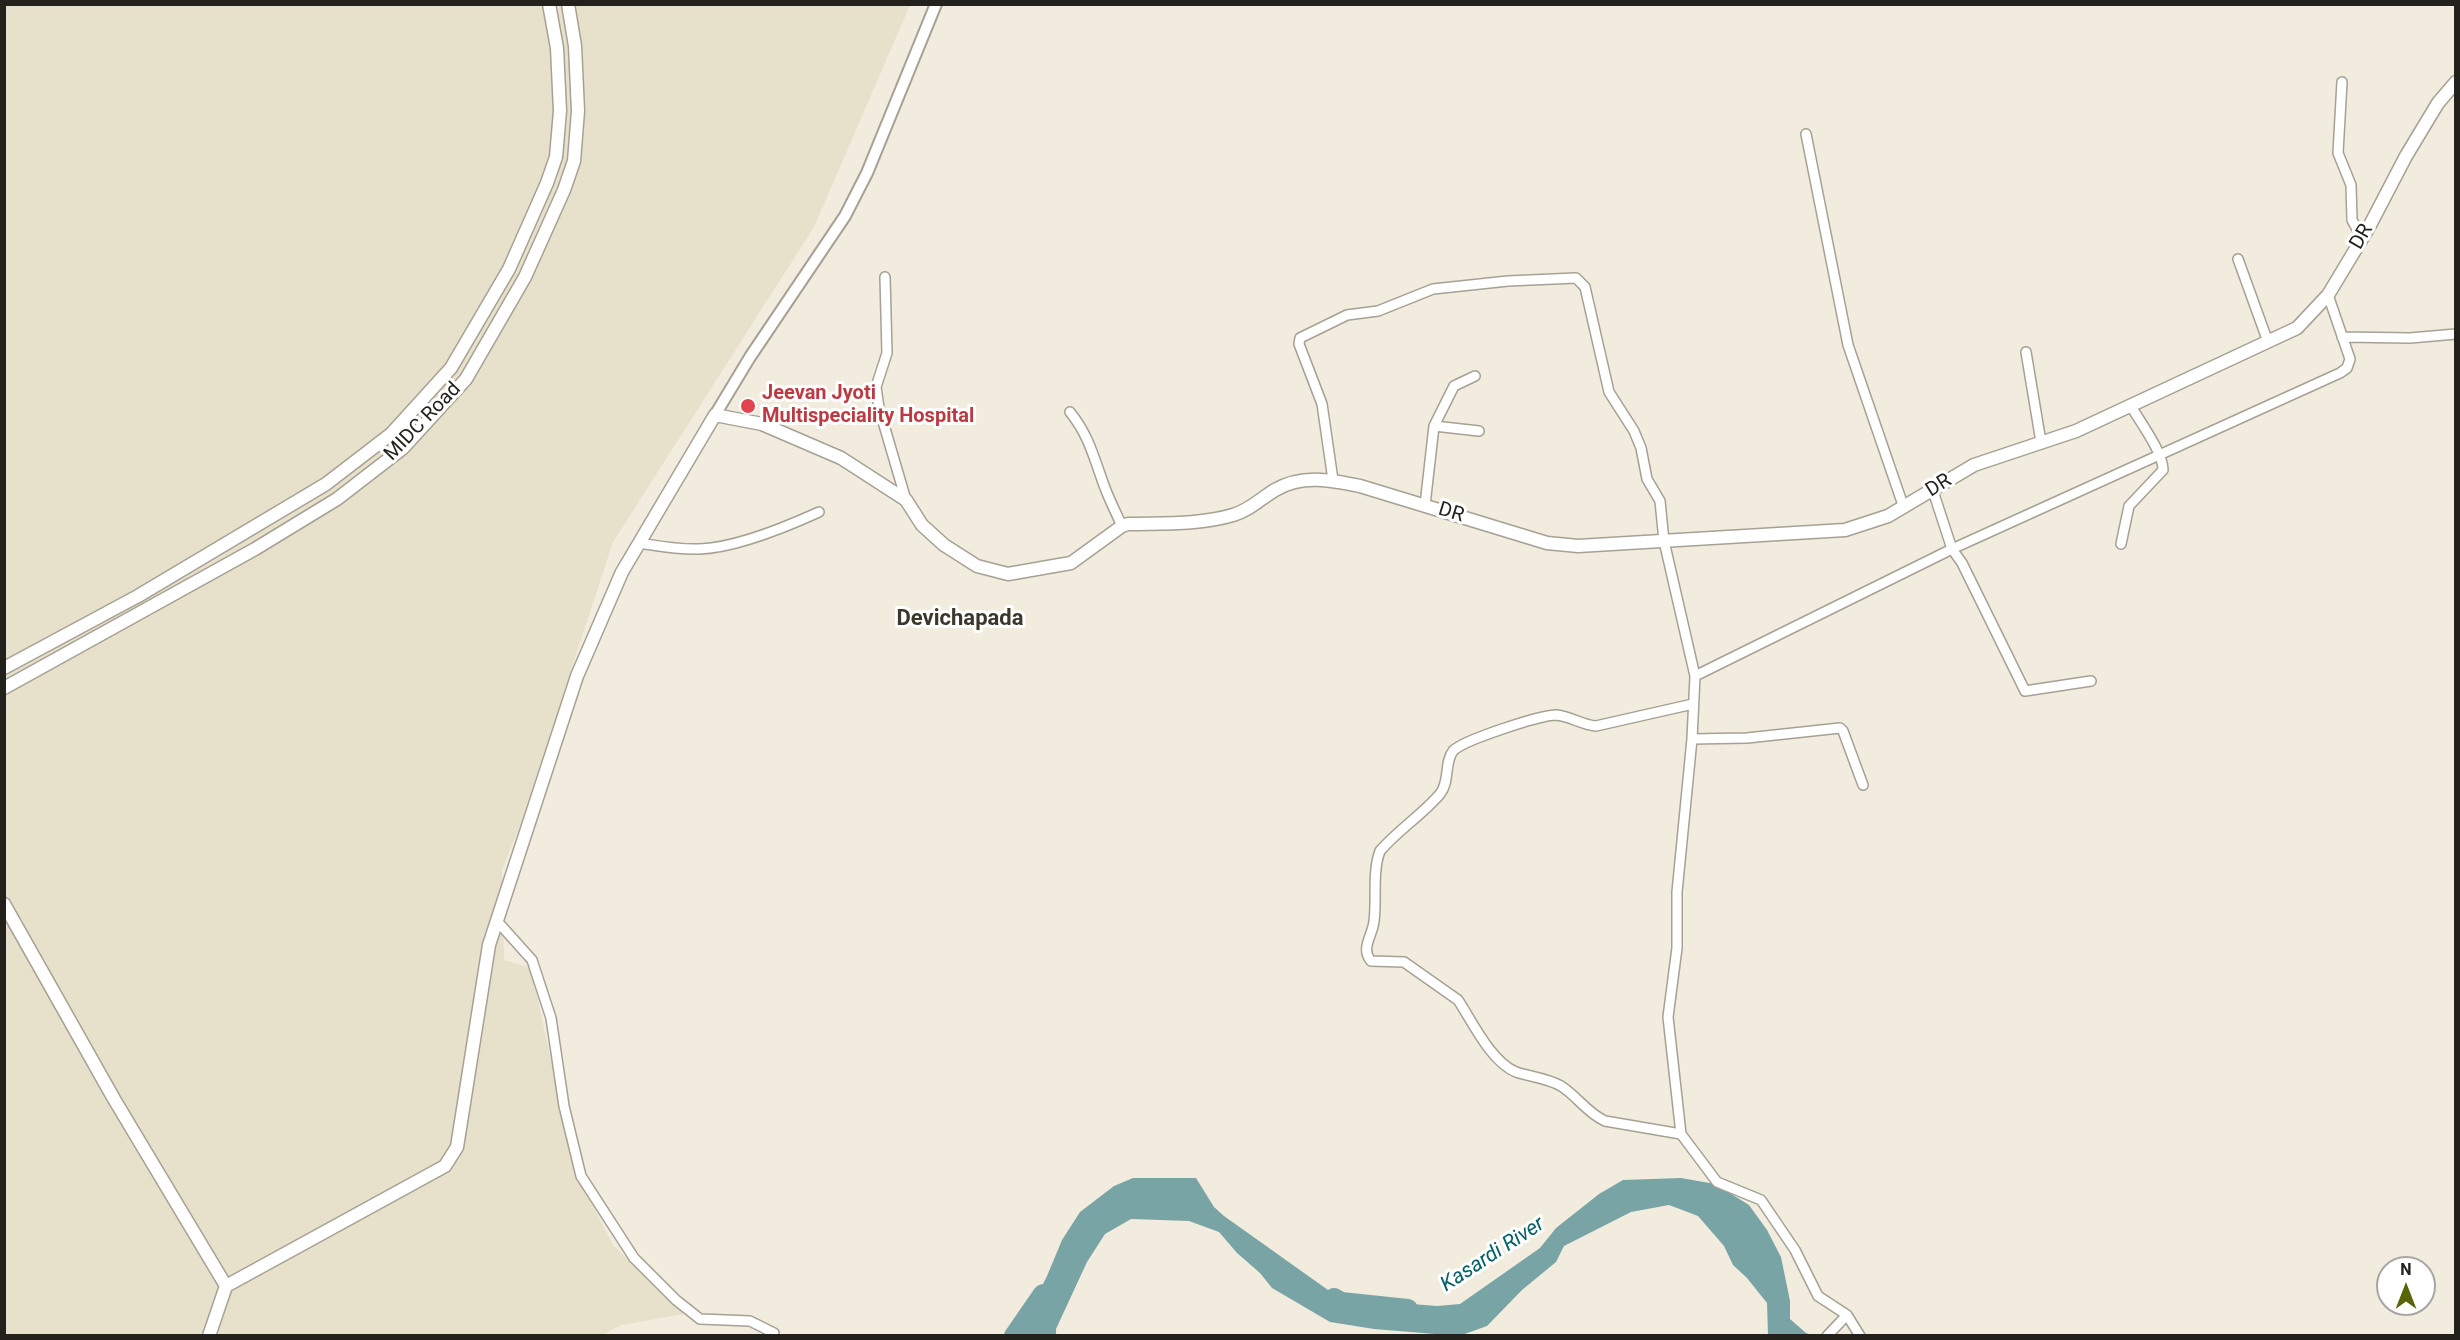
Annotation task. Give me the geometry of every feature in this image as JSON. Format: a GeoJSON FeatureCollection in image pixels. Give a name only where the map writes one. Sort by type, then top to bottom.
{"type":"FeatureCollection","features":[{"type":"Feature","properties":{"kind":"main road","name":"MIDC Road"},"geometry":{"type":"LineString","coordinates":[[4,668],[138,596],[326,484],[391,434],[451,368],[509,269],[556,158],[559,100],[557,48],[549,4]]}},
{"type":"Feature","properties":{"kind":"main road","name":"MIDC Road"},"geometry":{"type":"LineString","coordinates":[[4,688],[255,549],[337,499],[403,448],[466,379],[525,277],[574,162],[578,111],[575,46],[568,4]]}},
{"type":"Feature","properties":{"kind":"main road","name":"DR"},"geometry":{"type":"LineString","coordinates":[[1122,526],[1197,521],[1231,516],[1251,509],[1276,489],[1303,479],[1333,480],[1425,505],[1547,543],[1578,546],[1845,530],[1888,516],[1974,465],[2076,431],[2297,328],[2328,295],[2438,102],[2456,82]]}},
{"type":"Feature","properties":{"kind":"main road"},"geometry":{"type":"LineString","coordinates":[[209,1335],[226,1286],[445,1166],[457,1147],[489,945],[577,676],[622,572],[715,415],[762,424],[841,458],[906,500],[922,525],[944,545],[977,566],[1008,574],[1071,563],[1122,526]]}},
{"type":"Feature","properties":{"kind":"main road"},"geometry":{"type":"LineString","coordinates":[[4,904],[109,1089],[226,1286]]}},
{"type":"Feature","properties":{"kind":"street"},"geometry":{"type":"LineString","coordinates":[[715,415],[750,357],[845,216],[867,173],[936,4]]}},
{"type":"Feature","properties":{"kind":"street"},"geometry":{"type":"LineString","coordinates":[[2342,82],[2338,153],[2350,185],[2352,220],[2362,238]]}},
{"type":"Feature","properties":{"kind":"street"},"geometry":{"type":"LineString","coordinates":[[1806,134],[1848,345],[1904,508]]}},
{"type":"Feature","properties":{"kind":"street"},"geometry":{"type":"LineString","coordinates":[[2238,259],[2268,342]]}},
{"type":"Feature","properties":{"kind":"street"},"geometry":{"type":"LineString","coordinates":[[885,277],[887,353],[876,387],[879,408],[906,500]]}},
{"type":"Feature","properties":{"kind":"street"},"geometry":{"type":"LineString","coordinates":[[1333,480],[1325,417],[1299,344],[1300,338],[1347,315],[1378,311],[1433,289],[1508,281],[1576,278],[1585,287],[1609,392],[1634,431],[1641,448],[1647,479],[1660,501],[1664,541],[1695,676],[1692,739],[1680,851],[1677,948],[1668,1017],[1681,1134],[1717,1182],[1761,1200],[1795,1251],[1818,1296],[1847,1315],[1860,1335]]}},
{"type":"Feature","properties":{"kind":"street"},"geometry":{"type":"LineString","coordinates":[[1695,676],[1952,549],[2340,373],[2347,368],[2350,359],[2328,295]]}},
{"type":"Feature","properties":{"kind":"street"},"geometry":{"type":"LineString","coordinates":[[2342,337],[2410,338],[2456,334]]}},
{"type":"Feature","properties":{"kind":"street"},"geometry":{"type":"LineString","coordinates":[[2026,352],[2041,442]]}},
{"type":"Feature","properties":{"kind":"street"},"geometry":{"type":"LineString","coordinates":[[1425,505],[1434,426],[1454,386],[1475,376]]}},
{"type":"Feature","properties":{"kind":"street"},"geometry":{"type":"LineString","coordinates":[[2121,544],[2129,506],[2163,470],[2159,455],[2131,406]]}},
{"type":"Feature","properties":{"kind":"street"},"geometry":{"type":"LineString","coordinates":[[1070,412],[1082,427],[1095,456],[1104,487],[1122,526]]}},
{"type":"Feature","properties":{"kind":"street"},"geometry":{"type":"LineString","coordinates":[[1434,426],[1479,431]]}},
{"type":"Feature","properties":{"kind":"street"},"geometry":{"type":"LineString","coordinates":[[1933,491],[1952,549],[1962,562],[2025,691],[2091,681]]}},
{"type":"Feature","properties":{"kind":"street"},"geometry":{"type":"LineString","coordinates":[[639,543],[681,549],[720,546],[792,525],[819,512]]}},
{"type":"Feature","properties":{"kind":"street"},"geometry":{"type":"LineString","coordinates":[[1681,1134],[1605,1121],[1595,1116],[1557,1084],[1506,1067],[1497,1059],[1451,993],[1404,962],[1371,961],[1366,950],[1375,920],[1377,862],[1380,851],[1444,789],[1450,758],[1457,748],[1471,740],[1544,717],[1561,716],[1596,726],[1693,704]]}},
{"type":"Feature","properties":{"kind":"street"},"geometry":{"type":"LineString","coordinates":[[1692,739],[1747,738],[1840,728],[1863,785]]}},
{"type":"Feature","properties":{"kind":"street"},"geometry":{"type":"LineString","coordinates":[[497,921],[532,960],[551,1018],[564,1106],[581,1176],[634,1258],[676,1300],[700,1319],[750,1321],[774,1334]]}},
{"type":"Feature","properties":{"kind":"street"},"geometry":{"type":"LineString","coordinates":[[1827,1335],[1847,1315]]}},
{"type":"Feature","properties":{"kind":"shaded area"},"geometry":{"type":"Polygon","coordinates":[[[5,5],[910,5],[814,227],[613,542],[521,822],[502,870],[504,960],[531,968],[575,1172],[613,1245],[684,1314],[621,1325],[601,1336],[5,1336],[5,5]]]}},
{"type":"Feature","properties":{"kind":"water"},"geometry":{"type":"Polygon","coordinates":[[[1133,1178],[1196,1178],[1214,1207],[1224,1216],[1328,1290],[1362,1306],[1460,1304],[1540,1248],[1556,1228],[1599,1194],[1623,1180],[1681,1178],[1715,1184],[1749,1205],[1767,1230],[1781,1257],[1790,1301],[1790,1319],[1806,1333],[1812,1335],[1768,1335],[1767,1303],[1733,1265],[1724,1246],[1698,1216],[1669,1205],[1631,1212],[1564,1246],[1556,1262],[1522,1290],[1487,1326],[1459,1336],[1374,1329],[1330,1322],[1272,1288],[1219,1232],[1189,1221],[1131,1219],[1105,1234],[1087,1262],[1056,1329],[1056,1335],[1017,1336],[1062,1240],[1080,1212],[1114,1186],[1133,1178]]]}},
{"type":"Feature","properties":{"kind":"waterway","name":"Kasardi River"},"geometry":{"type":"LineString","coordinates":[[1014,1336],[1043,1294]]}},
{"type":"Feature","properties":{"kind":"waterway","name":"Kasardi River"},"geometry":{"type":"LineString","coordinates":[[1334,1298],[1341,1302],[1408,1309]]}},
{"type":"Feature","properties":{"kind":"place","name":"Jeevan Jyoti Multispeciality Hospital"},"geometry":{"type":"Point","coordinates":[748,406]}},
{"type":"Feature","properties":{"kind":"district","name":"Devichapada"},"geometry":{"type":"Point","coordinates":[960,619]}}]}
